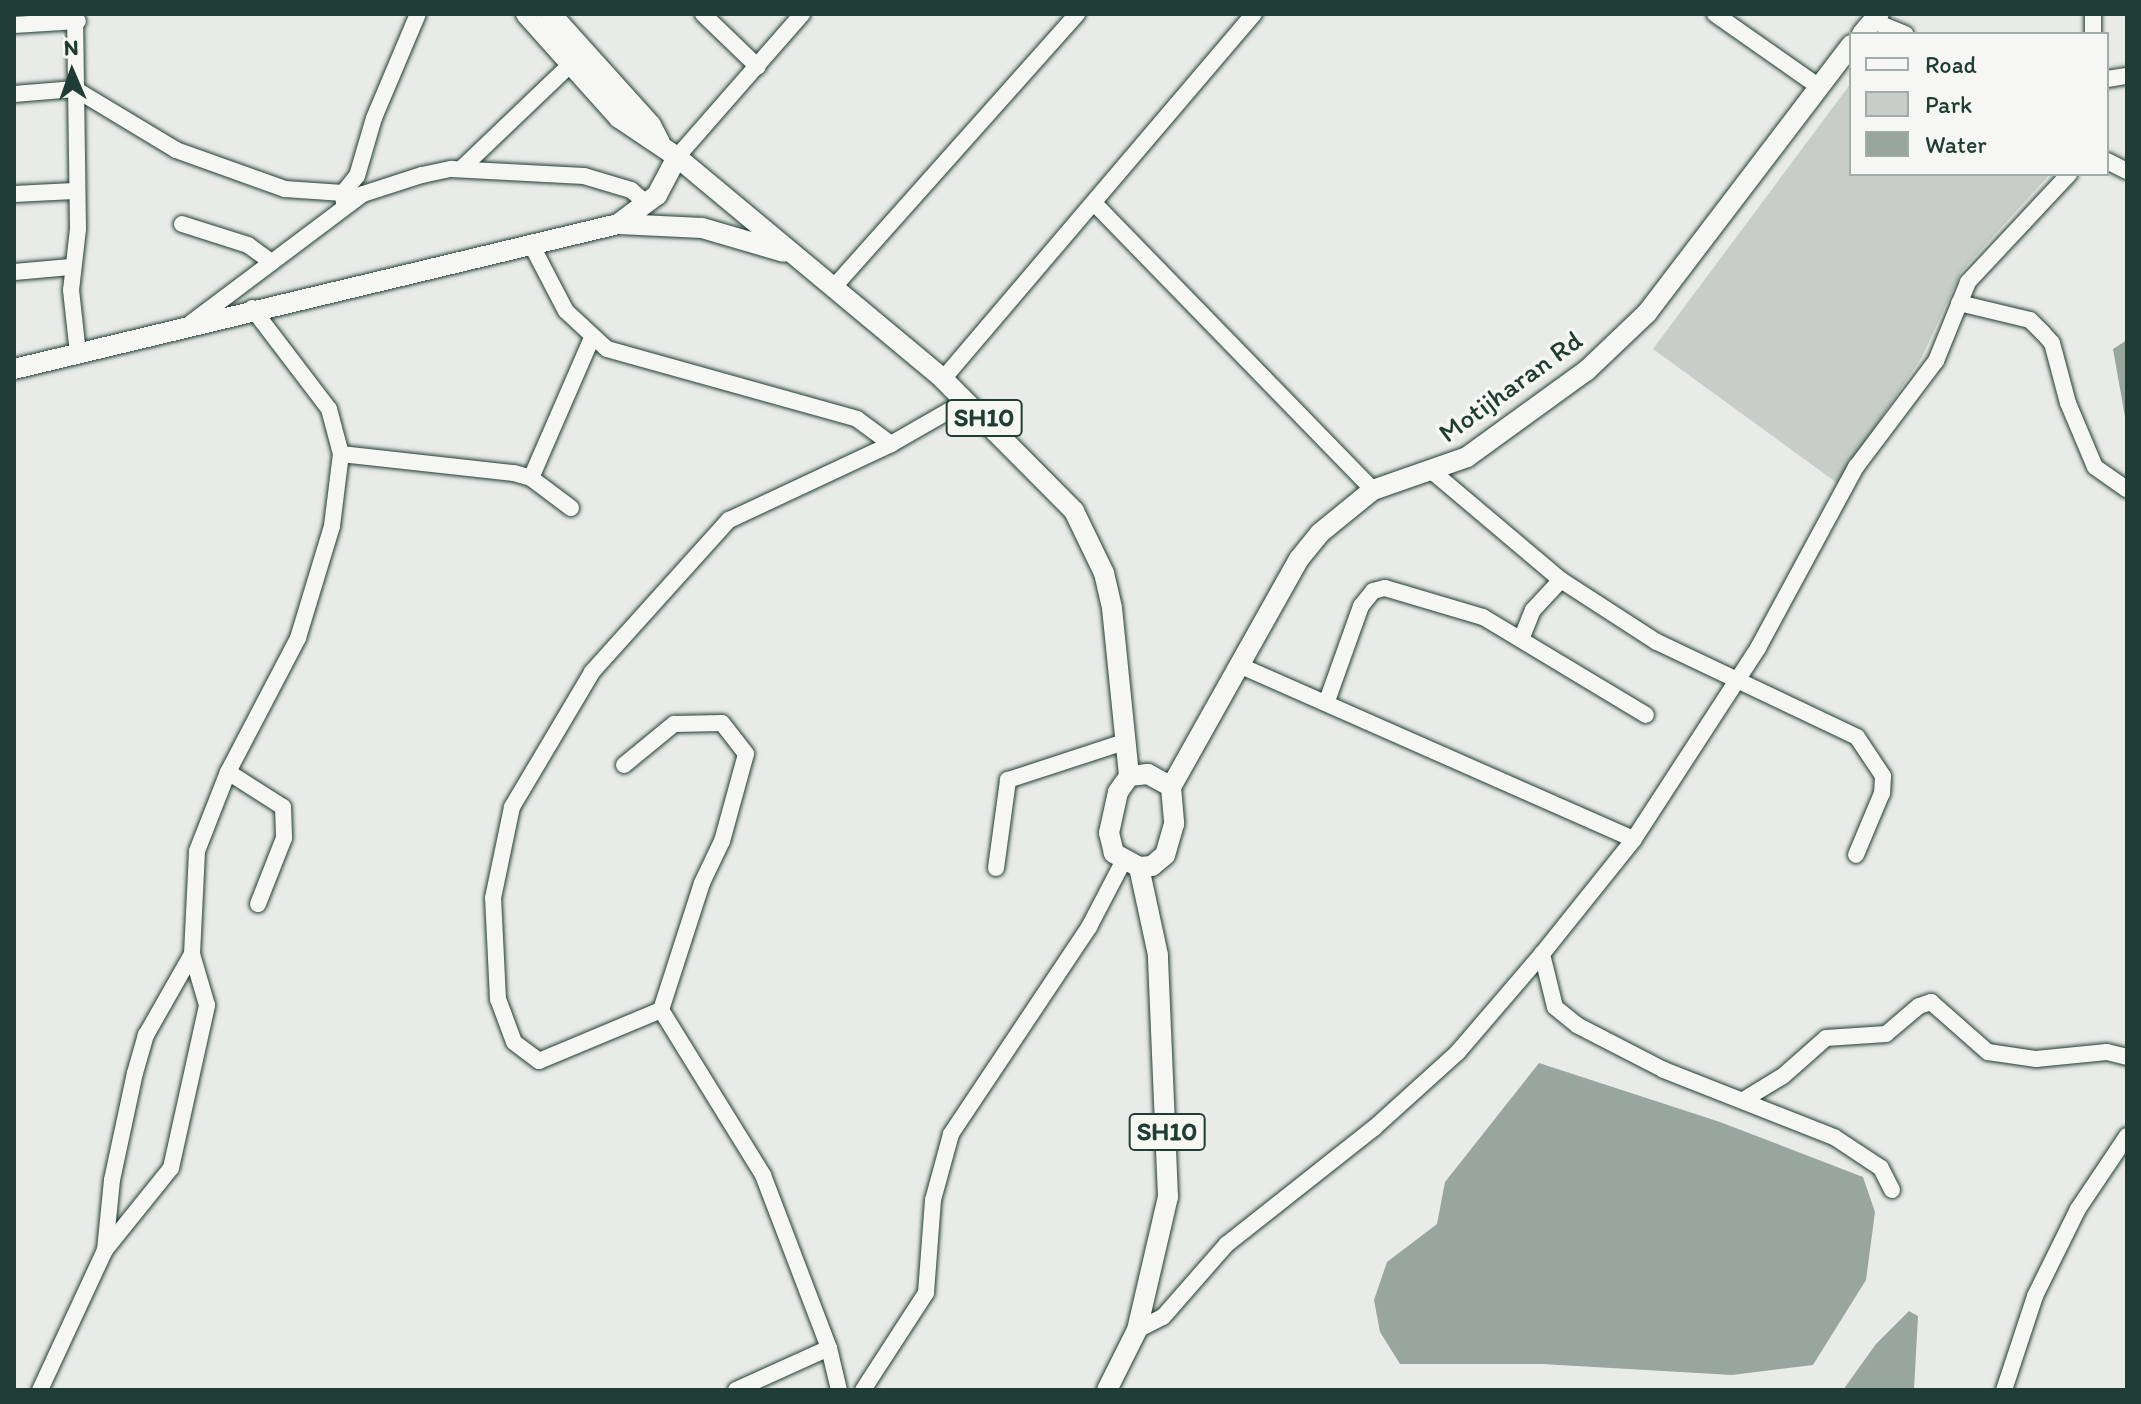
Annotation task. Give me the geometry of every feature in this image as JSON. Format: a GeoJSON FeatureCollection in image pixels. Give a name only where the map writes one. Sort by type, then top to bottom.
{"type":"FeatureCollection","features":[{"type":"Feature","properties":{"kind":"main road"},"geometry":{"type":"LineString","coordinates":[[526,14],[619,118],[677,157],[647,204],[618,224]]}},
{"type":"Feature","properties":{"kind":"main road"},"geometry":{"type":"LineString","coordinates":[[551,14],[651,125],[660,143]]}},
{"type":"Feature","properties":{"kind":"main road","name":"Motijharan Rd"},"geometry":{"type":"LineString","coordinates":[[1171,787],[1299,559],[1320,533],[1373,490],[1433,472],[1467,457],[1586,371],[1647,313],[1849,47]]}},
{"type":"Feature","properties":{"kind":"main road","name":"SH10"},"geometry":{"type":"LineString","coordinates":[[677,157],[943,379],[1030,461],[1089,535],[1112,608],[1129,776],[1118,792],[1109,833],[1131,864],[1158,955],[1168,1197],[1137,1330],[1107,1390]]}},
{"type":"Feature","properties":{"kind":"main road"},"geometry":{"type":"LineString","coordinates":[[14,369],[252,308],[618,224],[702,228],[791,255]]}},
{"type":"Feature","properties":{"kind":"main road"},"geometry":{"type":"LineString","coordinates":[[1129,776],[1148,774],[1171,787],[1171,840],[1152,866],[1131,864]]}},
{"type":"Feature","properties":{"kind":"street"},"geometry":{"type":"LineString","coordinates":[[344,200],[357,176],[374,118],[418,14]]}},
{"type":"Feature","properties":{"kind":"street"},"geometry":{"type":"LineString","coordinates":[[703,14],[758,67]]}},
{"type":"Feature","properties":{"kind":"street"},"geometry":{"type":"LineString","coordinates":[[677,157],[802,14]]}},
{"type":"Feature","properties":{"kind":"street"},"geometry":{"type":"LineString","coordinates":[[833,288],[1077,14]]}},
{"type":"Feature","properties":{"kind":"street"},"geometry":{"type":"LineString","coordinates":[[943,379],[1254,14]]}},
{"type":"Feature","properties":{"kind":"street"},"geometry":{"type":"LineString","coordinates":[[1715,14],[1818,86]]}},
{"type":"Feature","properties":{"kind":"street"},"geometry":{"type":"LineString","coordinates":[[14,25],[77,18],[74,191],[78,229],[71,267],[78,353]]}},
{"type":"Feature","properties":{"kind":"street"},"geometry":{"type":"LineString","coordinates":[[1871,23],[1900,32]]}},
{"type":"Feature","properties":{"kind":"street"},"geometry":{"type":"LineString","coordinates":[[461,169],[571,64]]}},
{"type":"Feature","properties":{"kind":"street"},"geometry":{"type":"LineString","coordinates":[[14,94],[75,89],[176,150],[285,189],[344,200]]}},
{"type":"Feature","properties":{"kind":"street"},"geometry":{"type":"LineString","coordinates":[[2109,162],[2127,171]]}},
{"type":"Feature","properties":{"kind":"street"},"geometry":{"type":"LineString","coordinates":[[191,324],[344,200],[392,183],[461,169],[584,176],[631,190],[647,204]]}},
{"type":"Feature","properties":{"kind":"street"},"geometry":{"type":"LineString","coordinates":[[1137,1330],[1163,1317],[1227,1244],[1374,1128],[1458,1052],[1542,954],[1634,839],[1736,682],[1856,467],[1936,361],[1968,282],[2067,176]]}},
{"type":"Feature","properties":{"kind":"street"},"geometry":{"type":"LineString","coordinates":[[14,194],[74,191]]}},
{"type":"Feature","properties":{"kind":"street"},"geometry":{"type":"LineString","coordinates":[[1095,204],[1373,490]]}},
{"type":"Feature","properties":{"kind":"street"},"geometry":{"type":"LineString","coordinates":[[182,224],[248,245],[270,261]]}},
{"type":"Feature","properties":{"kind":"street"},"geometry":{"type":"LineString","coordinates":[[532,246],[566,311],[591,340],[607,349],[857,419],[891,444]]}},
{"type":"Feature","properties":{"kind":"street"},"geometry":{"type":"LineString","coordinates":[[14,272],[71,267]]}},
{"type":"Feature","properties":{"kind":"street"},"geometry":{"type":"LineString","coordinates":[[1959,303],[2030,320],[2043,333],[2052,343],[2068,403],[2095,467],[2127,489]]}},
{"type":"Feature","properties":{"kind":"street"},"geometry":{"type":"LineString","coordinates":[[40,1390],[105,1250],[171,1168],[207,1005],[192,954],[197,851],[228,772],[298,638],[332,526],[341,454],[329,409],[252,308]]}},
{"type":"Feature","properties":{"kind":"street"},"geometry":{"type":"LineString","coordinates":[[531,478],[591,340]]}},
{"type":"Feature","properties":{"kind":"street"},"geometry":{"type":"LineString","coordinates":[[624,765],[674,724],[722,723],[746,754],[722,841],[702,883],[661,1010],[554,1059],[539,1061],[514,1042],[498,999],[493,898],[512,807],[592,672],[729,520],[891,444],[966,401]]}},
{"type":"Feature","properties":{"kind":"street"},"geometry":{"type":"LineString","coordinates":[[341,454],[531,478],[571,508]]}},
{"type":"Feature","properties":{"kind":"street"},"geometry":{"type":"LineString","coordinates":[[1433,472],[1561,580],[1657,642],[1857,737],[1883,776],[1882,793],[1856,855]]}},
{"type":"Feature","properties":{"kind":"street"},"geometry":{"type":"LineString","coordinates":[[1522,637],[1533,610],[1561,580]]}},
{"type":"Feature","properties":{"kind":"street"},"geometry":{"type":"LineString","coordinates":[[1327,701],[1361,606],[1373,591],[1385,588],[1425,598],[1522,637],[1581,679],[1646,715]]}},
{"type":"Feature","properties":{"kind":"street"},"geometry":{"type":"LineString","coordinates":[[1241,666],[1327,701],[1634,839]]}},
{"type":"Feature","properties":{"kind":"street"},"geometry":{"type":"LineString","coordinates":[[996,868],[1008,780],[1124,742]]}},
{"type":"Feature","properties":{"kind":"street"},"geometry":{"type":"LineString","coordinates":[[228,772],[283,807],[284,838],[258,904]]}},
{"type":"Feature","properties":{"kind":"street"},"geometry":{"type":"LineString","coordinates":[[863,1390],[926,1293],[933,1200],[951,1134],[1044,1000],[1131,864]]}},
{"type":"Feature","properties":{"kind":"street"},"geometry":{"type":"LineString","coordinates":[[105,1250],[112,1180],[146,1035],[192,954]]}},
{"type":"Feature","properties":{"kind":"street"},"geometry":{"type":"LineString","coordinates":[[1542,954],[1555,1007],[1577,1025],[1664,1070],[1745,1099],[1860,1151],[1881,1168],[1892,1190]]}},
{"type":"Feature","properties":{"kind":"street"},"geometry":{"type":"LineString","coordinates":[[1745,1099],[1783,1076],[1826,1038],[1886,1034],[1919,1006],[1931,1002],[1988,1052],[2036,1059],[2107,1052],[2127,1057]]}},
{"type":"Feature","properties":{"kind":"street"},"geometry":{"type":"LineString","coordinates":[[661,1010],[763,1175],[829,1348],[839,1390]]}},
{"type":"Feature","properties":{"kind":"street"},"geometry":{"type":"LineString","coordinates":[[2004,1390],[2041,1284],[2078,1209],[2127,1136]]}},
{"type":"Feature","properties":{"kind":"street"},"geometry":{"type":"LineString","coordinates":[[736,1390],[829,1348]]}},
{"type":"Feature","properties":{"kind":"green space"},"geometry":{"type":"Polygon","coordinates":[[[1849,86],[1849,176],[2048,176],[1961,272],[1922,357],[1837,483],[1653,349],[1849,86]]]}},
{"type":"Feature","properties":{"kind":"water"},"geometry":{"type":"Polygon","coordinates":[[[2127,340],[2127,428],[2113,349],[2127,340]]]}},
{"type":"Feature","properties":{"kind":"water"},"geometry":{"type":"Polygon","coordinates":[[[1539,1063],[1720,1122],[1863,1177],[1875,1212],[1866,1280],[1813,1365],[1732,1375],[1542,1364],[1400,1364],[1380,1332],[1374,1300],[1387,1262],[1437,1224],[1445,1182],[1539,1063]]]}},
{"type":"Feature","properties":{"kind":"water"},"geometry":{"type":"Polygon","coordinates":[[[1909,1311],[1918,1316],[1914,1390],[1843,1390],[1876,1344],[1909,1311]]]}}]}
